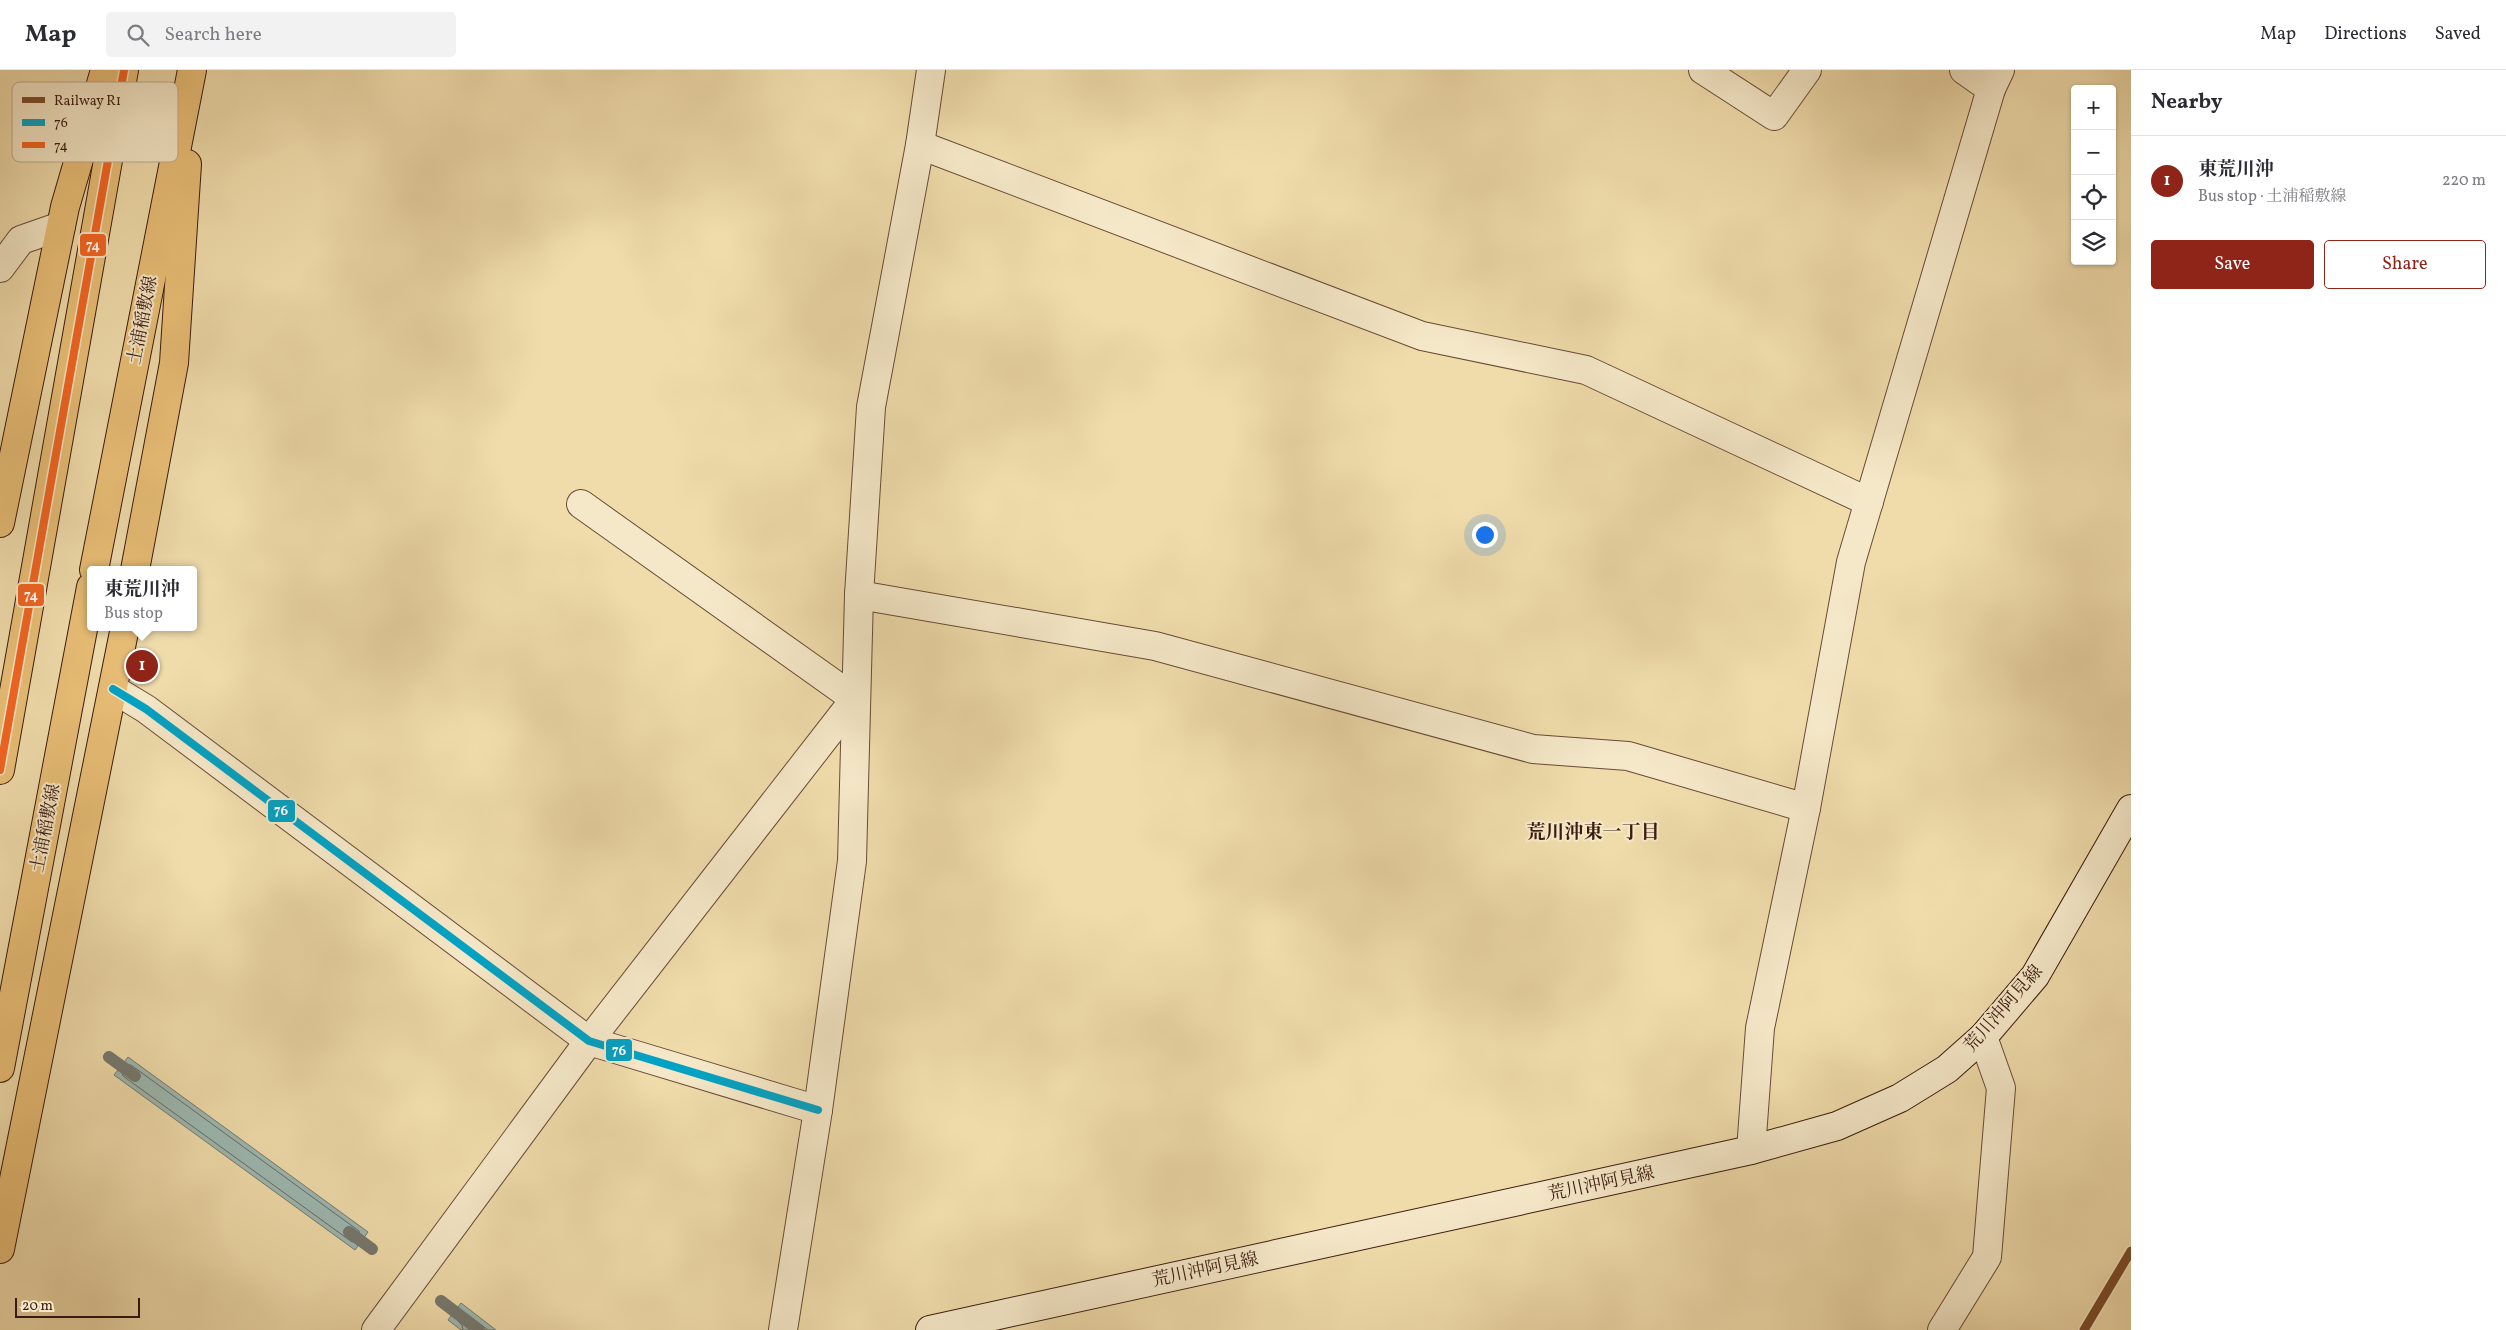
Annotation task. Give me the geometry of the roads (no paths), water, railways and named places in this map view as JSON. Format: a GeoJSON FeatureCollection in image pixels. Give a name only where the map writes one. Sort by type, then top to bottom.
{"type":"FeatureCollection","features":[{"type":"Feature","properties":{"kind":"main road"},"geometry":{"type":"LineString","coordinates":[[136,566],[174,363],[193,70]]}},
{"type":"Feature","properties":{"kind":"main road","name":"土浦稲敷線"},"geometry":{"type":"LineString","coordinates":[[178,143],[193,70]]}},
{"type":"Feature","properties":{"kind":"main road"},"geometry":{"type":"LineString","coordinates":[[0,523],[61,226],[79,162]]}},
{"type":"Feature","properties":{"kind":"main road"},"geometry":{"type":"LineString","coordinates":[[0,770],[107,162]]}},
{"type":"Feature","properties":{"kind":"main road","name":"土浦稲敷線"},"geometry":{"type":"LineString","coordinates":[[95,566],[134,358],[174,162]]}},
{"type":"Feature","properties":{"kind":"main road","name":"土浦稲敷線"},"geometry":{"type":"LineString","coordinates":[[0,1068],[87,608]]}},
{"type":"Feature","properties":{"kind":"main road"},"geometry":{"type":"LineString","coordinates":[[0,1249],[124,631]]}},
{"type":"Feature","properties":{"kind":"street"},"geometry":{"type":"LineString","coordinates":[[783,1330],[818,1110],[852,861],[859,595],[871,407],[920,145],[931,70]]}},
{"type":"Feature","properties":{"kind":"street"},"geometry":{"type":"LineString","coordinates":[[1703,70],[1774,116],[1807,70]]}},
{"type":"Feature","properties":{"kind":"street"},"geometry":{"type":"LineString","coordinates":[[1751,1150],[1760,1028],[1806,808],[1852,562],[1995,80],[1964,70]]}},
{"type":"Feature","properties":{"kind":"street"},"geometry":{"type":"LineString","coordinates":[[920,145],[1422,336],[1586,370],[1869,502]]}},
{"type":"Feature","properties":{"kind":"street"},"geometry":{"type":"LineString","coordinates":[[0,268],[21,240],[61,226]]}},
{"type":"Feature","properties":{"kind":"street"},"geometry":{"type":"LineString","coordinates":[[581,504],[855,699]]}},
{"type":"Feature","properties":{"kind":"street"},"geometry":{"type":"LineString","coordinates":[[859,595],[1155,646],[1533,749],[1628,756],[1806,808]]}},
{"type":"Feature","properties":{"kind":"street"},"geometry":{"type":"LineString","coordinates":[[113,689],[146,709],[589,1041],[818,1110]]}},
{"type":"Feature","properties":{"kind":"street"},"geometry":{"type":"LineString","coordinates":[[376,1330],[589,1041],[855,699]]}},
{"type":"Feature","properties":{"kind":"street","name":"荒川沖阿見線"},"geometry":{"type":"LineString","coordinates":[[930,1330],[1751,1150],[1837,1126],[1900,1098],[1947,1069],[1983,1037],[2034,976],[2131,809]]}},
{"type":"Feature","properties":{"kind":"street"},"geometry":{"type":"LineString","coordinates":[[1942,1330],[1987,1257],[2001,1088],[1983,1037]]}},
{"type":"Feature","properties":{"kind":"water"},"geometry":{"type":"Polygon","coordinates":[[[128,1057],[368,1232],[355,1250],[114,1075],[128,1057]]]}},
{"type":"Feature","properties":{"kind":"water"},"geometry":{"type":"Polygon","coordinates":[[[461,1303],[496,1330],[461,1330],[448,1320],[461,1303]]]}},
{"type":"Feature","properties":{"kind":"waterway"},"geometry":{"type":"LineString","coordinates":[[109,1057],[135,1076]]}},
{"type":"Feature","properties":{"kind":"waterway"},"geometry":{"type":"LineString","coordinates":[[349,1232],[372,1249]]}},
{"type":"Feature","properties":{"kind":"waterway"},"geometry":{"type":"LineString","coordinates":[[441,1301],[479,1330]]}},
{"type":"Feature","properties":{"kind":"rail line","name":"R1"},"geometry":{"type":"LineString","coordinates":[[2084,1330],[2131,1251]]}},
{"type":"Feature","properties":{"kind":"place","name":"東荒川沖"},"geometry":{"type":"Point","coordinates":[142,666]}},
{"type":"Feature","properties":{"kind":"district","name":"荒川沖東一丁目"},"geometry":{"type":"Point","coordinates":[1593,831]}}]}
